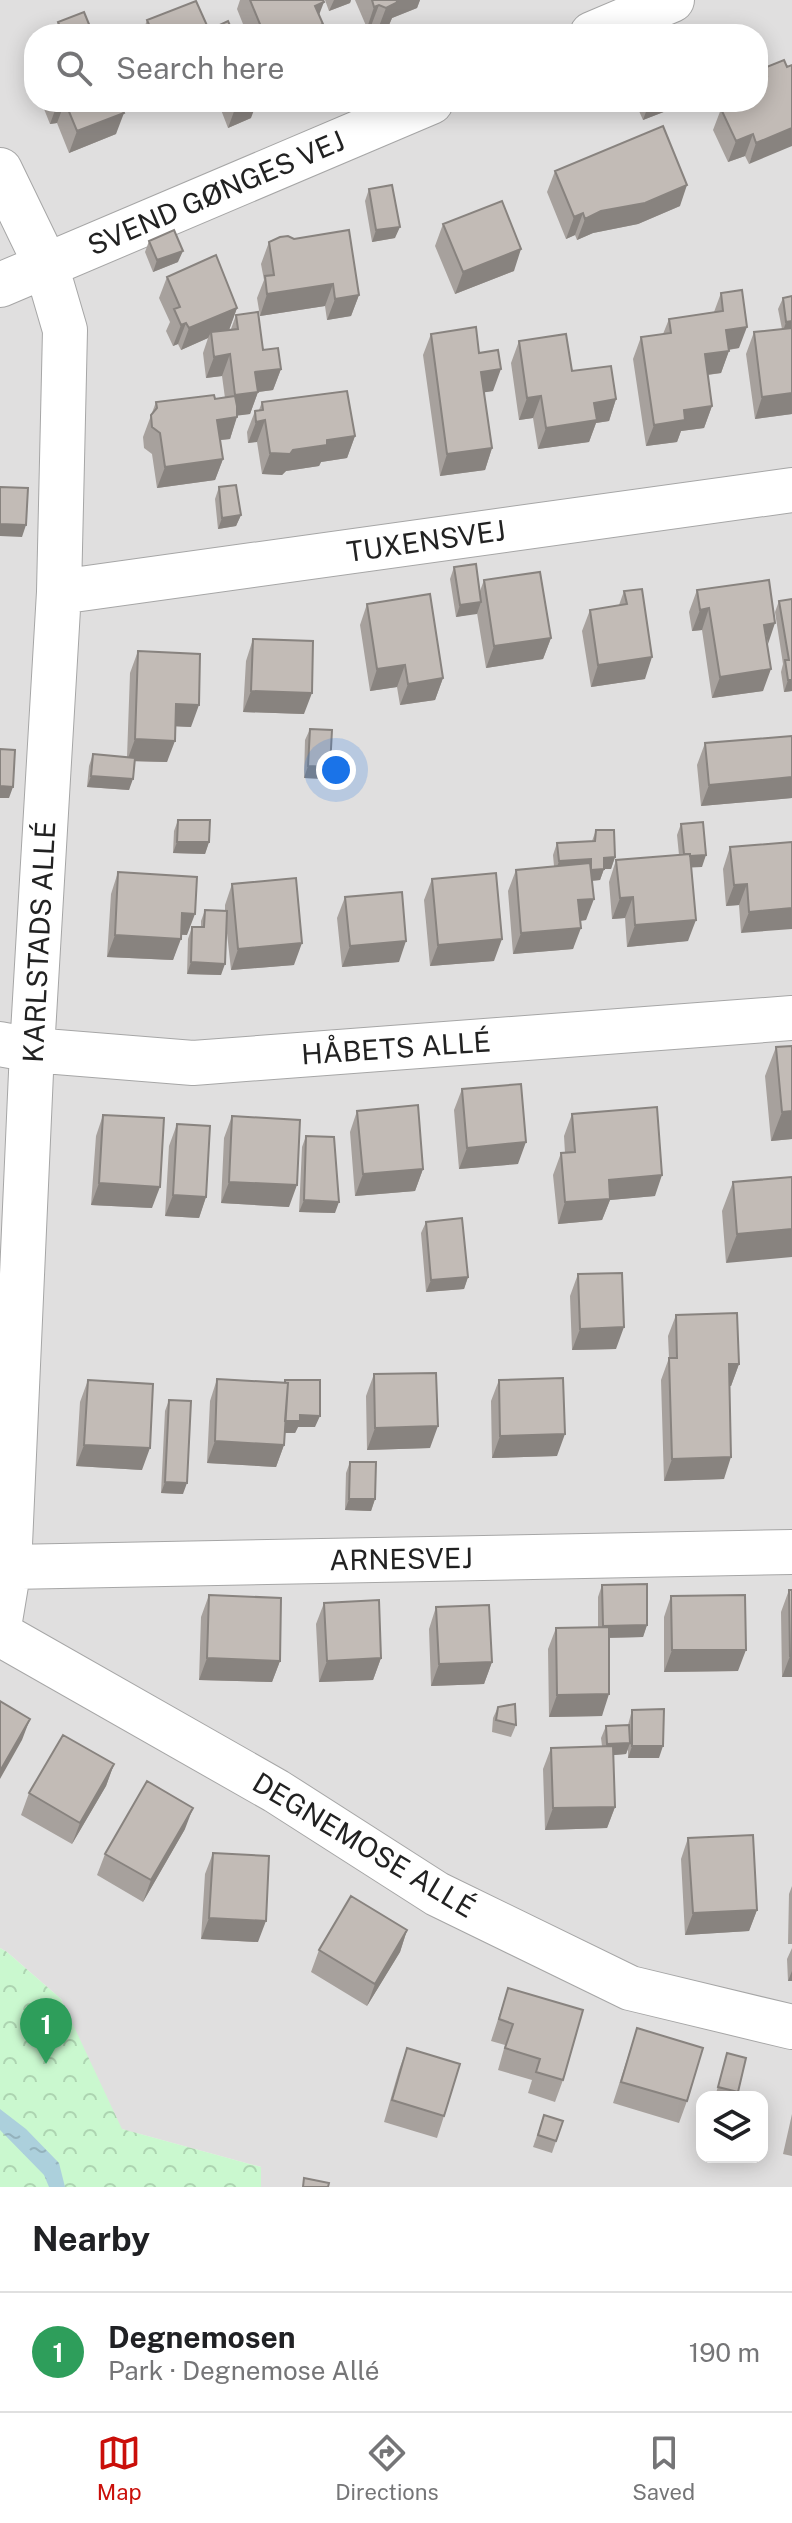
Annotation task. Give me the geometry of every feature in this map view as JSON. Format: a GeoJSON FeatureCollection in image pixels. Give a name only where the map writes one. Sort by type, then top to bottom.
{"type":"FeatureCollection","features":[{"type":"Feature","properties":{"kind":"street"},"geometry":{"type":"LineString","coordinates":[[616,24],[672,0]]}},
{"type":"Feature","properties":{"kind":"street","name":"SVEND GØNGES VEJ"},"geometry":{"type":"LineString","coordinates":[[0,285],[407,112]]}},
{"type":"Feature","properties":{"kind":"street","name":"KARLSTADS ALLÉ"},"geometry":{"type":"LineString","coordinates":[[0,170],[46,265],[65,330],[59,592],[16,1047],[9,1567],[0,1621]]}},
{"type":"Feature","properties":{"kind":"street","name":"TUXENSVEJ"},"geometry":{"type":"LineString","coordinates":[[59,592],[792,490]]}},
{"type":"Feature","properties":{"kind":"street","name":"HÅBETS ALLÉ"},"geometry":{"type":"LineString","coordinates":[[16,1047],[193,1063],[792,1018]]}},
{"type":"Feature","properties":{"kind":"street","name":"ARNESVEJ"},"geometry":{"type":"LineString","coordinates":[[9,1567],[792,1552]]}},
{"type":"Feature","properties":{"kind":"street","name":"DEGNEMOSE ALLÉ"},"geometry":{"type":"LineString","coordinates":[[0,1634],[276,1791],[437,1894],[630,1988],[792,2027]]}},
{"type":"Feature","properties":{"kind":"shaded area"},"geometry":{"type":"Polygon","coordinates":[[[0,0],[792,0],[792,2187],[261,2187],[261,2167],[118,2128],[61,1999],[0,1948],[0,0]]]}},
{"type":"Feature","properties":{"kind":"green space"},"geometry":{"type":"Polygon","coordinates":[[[0,1948],[61,1999],[122,2129],[261,2167],[261,2187],[0,2187],[0,1948]]]}},
{"type":"Feature","properties":{"kind":"water"},"geometry":{"type":"Polygon","coordinates":[[[0,2109],[26,2129],[59,2163],[65,2187],[49,2187],[44,2175],[0,2130],[0,2109]]]}},
{"type":"Feature","properties":{"kind":"building"},"geometry":{"type":"Polygon","coordinates":[[[250,0],[324,2],[315,6],[323,24],[260,24],[250,0]]]}},
{"type":"Feature","properties":{"kind":"building"},"geometry":{"type":"Polygon","coordinates":[[[372,0],[398,0],[386,8],[379,5],[374,7],[372,0]]]}},
{"type":"Feature","properties":{"kind":"building"},"geometry":{"type":"Polygon","coordinates":[[[196,1],[206,24],[149,24],[147,20],[196,1]]]}},
{"type":"Feature","properties":{"kind":"building"},"geometry":{"type":"Polygon","coordinates":[[[84,12],[89,24],[59,24],[84,12]]]}},
{"type":"Feature","properties":{"kind":"building"},"geometry":{"type":"Polygon","coordinates":[[[784,60],[787,67],[792,65],[792,128],[756,143],[753,134],[736,141],[722,112],[768,112],[768,66],[784,60]]]}},
{"type":"Feature","properties":{"kind":"building"},"geometry":{"type":"Polygon","coordinates":[[[69,112],[124,113],[77,131],[69,112]]]}},
{"type":"Feature","properties":{"kind":"building"},"geometry":{"type":"Polygon","coordinates":[[[663,126],[687,185],[645,203],[601,211],[585,219],[583,213],[574,217],[555,171],[663,126]]]}},
{"type":"Feature","properties":{"kind":"building"},"geometry":{"type":"Polygon","coordinates":[[[392,185],[400,227],[376,230],[369,189],[392,185]]]}},
{"type":"Feature","properties":{"kind":"building"},"geometry":{"type":"Polygon","coordinates":[[[502,201],[521,249],[463,272],[443,224],[502,201]]]}},
{"type":"Feature","properties":{"kind":"building"},"geometry":{"type":"Polygon","coordinates":[[[174,230],[183,251],[157,260],[149,241],[174,230]]]}},
{"type":"Feature","properties":{"kind":"building"},"geometry":{"type":"Polygon","coordinates":[[[349,230],[359,295],[335,299],[333,284],[267,294],[265,276],[274,275],[269,242],[280,237],[294,239],[349,230]]]}},
{"type":"Feature","properties":{"kind":"building"},"geometry":{"type":"Polygon","coordinates":[[[216,255],[237,308],[189,328],[186,323],[181,325],[174,309],[180,307],[167,277],[216,255]]]}},
{"type":"Feature","properties":{"kind":"building"},"geometry":{"type":"Polygon","coordinates":[[[742,290],[747,327],[726,330],[729,351],[705,354],[712,406],[684,410],[685,420],[654,425],[641,337],[671,333],[669,319],[723,311],[721,293],[742,290]]]}},
{"type":"Feature","properties":{"kind":"building"},"geometry":{"type":"Polygon","coordinates":[[[792,296],[792,321],[786,322],[783,298],[792,296]]]}},
{"type":"Feature","properties":{"kind":"building"},"geometry":{"type":"Polygon","coordinates":[[[258,312],[263,350],[278,348],[281,369],[255,372],[258,392],[235,395],[230,354],[214,357],[211,332],[238,329],[236,315],[258,312]]]}},
{"type":"Feature","properties":{"kind":"building"},"geometry":{"type":"Polygon","coordinates":[[[476,327],[479,353],[498,350],[501,369],[481,372],[492,448],[447,454],[431,334],[476,327]]]}},
{"type":"Feature","properties":{"kind":"building"},"geometry":{"type":"Polygon","coordinates":[[[792,328],[792,393],[762,397],[754,332],[792,328]]]}},
{"type":"Feature","properties":{"kind":"building"},"geometry":{"type":"Polygon","coordinates":[[[566,334],[572,371],[611,366],[616,399],[594,403],[597,420],[546,428],[541,396],[527,398],[519,341],[566,334]]]}},
{"type":"Feature","properties":{"kind":"building"},"geometry":{"type":"Polygon","coordinates":[[[347,391],[355,436],[327,440],[327,445],[293,450],[290,454],[270,453],[265,420],[256,422],[255,411],[263,410],[262,402],[347,391]]]}},
{"type":"Feature","properties":{"kind":"building"},"geometry":{"type":"Polygon","coordinates":[[[214,395],[215,399],[235,396],[237,406],[237,417],[217,420],[223,459],[165,467],[160,433],[152,427],[151,415],[157,408],[156,402],[214,395]]]}},
{"type":"Feature","properties":{"kind":"building"},"geometry":{"type":"Polygon","coordinates":[[[236,485],[241,515],[222,518],[219,487],[236,485]]]}},
{"type":"Feature","properties":{"kind":"building"},"geometry":{"type":"Polygon","coordinates":[[[0,487],[28,488],[26,525],[0,524],[0,487]]]}},
{"type":"Feature","properties":{"kind":"building"},"geometry":{"type":"Polygon","coordinates":[[[476,564],[481,602],[460,605],[454,567],[476,564]]]}},
{"type":"Feature","properties":{"kind":"building"},"geometry":{"type":"Polygon","coordinates":[[[540,572],[551,638],[494,646],[484,580],[540,572]]]}},
{"type":"Feature","properties":{"kind":"building"},"geometry":{"type":"Polygon","coordinates":[[[769,580],[775,623],[764,625],[771,669],[720,677],[709,608],[700,610],[697,590],[769,580]]]}},
{"type":"Feature","properties":{"kind":"building"},"geometry":{"type":"Polygon","coordinates":[[[642,589],[652,657],[598,665],[590,610],[627,604],[624,591],[642,589]]]}},
{"type":"Feature","properties":{"kind":"building"},"geometry":{"type":"Polygon","coordinates":[[[430,594],[443,678],[408,684],[405,665],[377,669],[367,604],[430,594]]]}},
{"type":"Feature","properties":{"kind":"building"},"geometry":{"type":"Polygon","coordinates":[[[792,599],[792,680],[788,680],[785,660],[789,660],[779,601],[792,599]]]}},
{"type":"Feature","properties":{"kind":"building"},"geometry":{"type":"Polygon","coordinates":[[[253,639],[313,641],[312,693],[251,691],[253,639]]]}},
{"type":"Feature","properties":{"kind":"building"},"geometry":{"type":"Polygon","coordinates":[[[138,651],[200,654],[199,705],[176,704],[175,741],[135,739],[138,651]]]}},
{"type":"Feature","properties":{"kind":"building"},"geometry":{"type":"Polygon","coordinates":[[[310,729],[332,730],[330,767],[308,766],[310,729]]]}},
{"type":"Feature","properties":{"kind":"building"},"geometry":{"type":"Polygon","coordinates":[[[792,736],[792,777],[709,785],[705,743],[792,736]]]}},
{"type":"Feature","properties":{"kind":"building"},"geometry":{"type":"Polygon","coordinates":[[[0,749],[15,750],[13,787],[0,786],[0,749]]]}},
{"type":"Feature","properties":{"kind":"building"},"geometry":{"type":"Polygon","coordinates":[[[93,754],[135,758],[133,779],[91,776],[93,754]]]}},
{"type":"Feature","properties":{"kind":"building"},"geometry":{"type":"Polygon","coordinates":[[[178,820],[210,820],[209,842],[177,842],[178,820]]]}},
{"type":"Feature","properties":{"kind":"building"},"geometry":{"type":"Polygon","coordinates":[[[703,822],[706,855],[684,854],[681,824],[703,822]]]}},
{"type":"Feature","properties":{"kind":"building"},"geometry":{"type":"Polygon","coordinates":[[[596,830],[614,830],[615,857],[604,858],[604,869],[591,870],[591,859],[559,861],[557,843],[595,841],[596,830]]]}},
{"type":"Feature","properties":{"kind":"building"},"geometry":{"type":"Polygon","coordinates":[[[792,842],[792,908],[749,912],[747,884],[734,885],[730,847],[792,842]]]}},
{"type":"Feature","properties":{"kind":"building"},"geometry":{"type":"Polygon","coordinates":[[[690,854],[696,920],[635,925],[633,897],[620,898],[616,860],[690,854]]]}},
{"type":"Feature","properties":{"kind":"building"},"geometry":{"type":"Polygon","coordinates":[[[590,863],[594,899],[578,900],[581,928],[521,933],[516,870],[590,863]]]}},
{"type":"Feature","properties":{"kind":"building"},"geometry":{"type":"Polygon","coordinates":[[[118,872],[197,877],[195,914],[182,913],[181,939],[115,935],[118,872]]]}},
{"type":"Feature","properties":{"kind":"building"},"geometry":{"type":"Polygon","coordinates":[[[496,873],[502,939],[438,945],[432,879],[496,873]]]}},
{"type":"Feature","properties":{"kind":"building"},"geometry":{"type":"Polygon","coordinates":[[[296,878],[302,943],[238,949],[232,884],[296,878]]]}},
{"type":"Feature","properties":{"kind":"building"},"geometry":{"type":"Polygon","coordinates":[[[402,892],[406,941],[350,946],[345,897],[402,892]]]}},
{"type":"Feature","properties":{"kind":"building"},"geometry":{"type":"Polygon","coordinates":[[[205,910],[227,911],[225,964],[191,962],[192,927],[204,927],[205,910]]]}},
{"type":"Feature","properties":{"kind":"building"},"geometry":{"type":"Polygon","coordinates":[[[792,1046],[792,1111],[782,1112],[776,1047],[792,1046]]]}},
{"type":"Feature","properties":{"kind":"building"},"geometry":{"type":"Polygon","coordinates":[[[521,1084],[526,1142],[467,1148],[462,1089],[521,1084]]]}},
{"type":"Feature","properties":{"kind":"building"},"geometry":{"type":"Polygon","coordinates":[[[418,1105],[423,1169],[363,1174],[357,1111],[418,1105]]]}},
{"type":"Feature","properties":{"kind":"building"},"geometry":{"type":"Polygon","coordinates":[[[657,1107],[662,1175],[609,1180],[610,1199],[565,1202],[561,1153],[575,1152],[572,1114],[657,1107]]]}},
{"type":"Feature","properties":{"kind":"building"},"geometry":{"type":"Polygon","coordinates":[[[103,1115],[164,1118],[160,1187],[99,1183],[103,1115]]]}},
{"type":"Feature","properties":{"kind":"building"},"geometry":{"type":"Polygon","coordinates":[[[232,1116],[300,1120],[297,1185],[229,1182],[232,1116]]]}},
{"type":"Feature","properties":{"kind":"building"},"geometry":{"type":"Polygon","coordinates":[[[177,1124],[210,1126],[206,1197],[173,1195],[177,1124]]]}},
{"type":"Feature","properties":{"kind":"building"},"geometry":{"type":"Polygon","coordinates":[[[306,1136],[334,1137],[339,1202],[304,1200],[306,1136]]]}},
{"type":"Feature","properties":{"kind":"building"},"geometry":{"type":"Polygon","coordinates":[[[792,1177],[792,1229],[737,1234],[733,1182],[792,1177]]]}},
{"type":"Feature","properties":{"kind":"building"},"geometry":{"type":"Polygon","coordinates":[[[462,1218],[468,1277],[431,1280],[426,1222],[462,1218]]]}},
{"type":"Feature","properties":{"kind":"building"},"geometry":{"type":"Polygon","coordinates":[[[622,1273],[624,1327],[580,1329],[578,1274],[622,1273]]]}},
{"type":"Feature","properties":{"kind":"building"},"geometry":{"type":"Polygon","coordinates":[[[737,1313],[739,1364],[729,1364],[731,1457],[672,1459],[669,1358],[677,1358],[676,1315],[737,1313]]]}},
{"type":"Feature","properties":{"kind":"building"},"geometry":{"type":"Polygon","coordinates":[[[436,1373],[438,1426],[375,1428],[374,1374],[436,1373]]]}},
{"type":"Feature","properties":{"kind":"building"},"geometry":{"type":"Polygon","coordinates":[[[563,1378],[565,1434],[500,1436],[499,1380],[563,1378]]]}},
{"type":"Feature","properties":{"kind":"building"},"geometry":{"type":"Polygon","coordinates":[[[217,1379],[288,1383],[284,1445],[215,1441],[217,1379]]]}},
{"type":"Feature","properties":{"kind":"building"},"geometry":{"type":"Polygon","coordinates":[[[88,1380],[153,1384],[150,1448],[84,1445],[88,1380]]]}},
{"type":"Feature","properties":{"kind":"building"},"geometry":{"type":"Polygon","coordinates":[[[285,1380],[320,1380],[320,1416],[300,1415],[300,1421],[285,1421],[288,1383],[285,1380]]]}},
{"type":"Feature","properties":{"kind":"building"},"geometry":{"type":"Polygon","coordinates":[[[169,1400],[191,1401],[187,1483],[165,1482],[169,1400]]]}},
{"type":"Feature","properties":{"kind":"building"},"geometry":{"type":"Polygon","coordinates":[[[350,1462],[376,1462],[375,1499],[349,1499],[350,1462]]]}},
{"type":"Feature","properties":{"kind":"building"},"geometry":{"type":"Polygon","coordinates":[[[647,1584],[647,1625],[603,1626],[602,1585],[647,1584]]]}},
{"type":"Feature","properties":{"kind":"building"},"geometry":{"type":"Polygon","coordinates":[[[789,1590],[792,1590],[792,1656],[790,1656],[789,1590]]]}},
{"type":"Feature","properties":{"kind":"building"},"geometry":{"type":"Polygon","coordinates":[[[209,1595],[281,1598],[280,1661],[207,1658],[209,1595]]]}},
{"type":"Feature","properties":{"kind":"building"},"geometry":{"type":"Polygon","coordinates":[[[745,1595],[746,1650],[672,1650],[671,1596],[745,1595]]]}},
{"type":"Feature","properties":{"kind":"building"},"geometry":{"type":"Polygon","coordinates":[[[379,1600],[381,1658],[327,1661],[324,1603],[379,1600]]]}},
{"type":"Feature","properties":{"kind":"building"},"geometry":{"type":"Polygon","coordinates":[[[489,1605],[492,1662],[439,1664],[436,1607],[489,1605]]]}},
{"type":"Feature","properties":{"kind":"building"},"geometry":{"type":"Polygon","coordinates":[[[609,1627],[609,1694],[557,1695],[556,1628],[609,1627]]]}},
{"type":"Feature","properties":{"kind":"building"},"geometry":{"type":"Polygon","coordinates":[[[0,1701],[30,1719],[0,1771],[0,1701]]]}},
{"type":"Feature","properties":{"kind":"building"},"geometry":{"type":"Polygon","coordinates":[[[515,1704],[516,1725],[496,1720],[498,1707],[515,1704]]]}},
{"type":"Feature","properties":{"kind":"building"},"geometry":{"type":"Polygon","coordinates":[[[664,1709],[663,1746],[632,1746],[632,1710],[664,1709]]]}},
{"type":"Feature","properties":{"kind":"building"},"geometry":{"type":"Polygon","coordinates":[[[629,1725],[630,1743],[607,1744],[606,1726],[629,1725]]]}},
{"type":"Feature","properties":{"kind":"building"},"geometry":{"type":"Polygon","coordinates":[[[63,1735],[114,1764],[80,1823],[29,1793],[63,1735]]]}},
{"type":"Feature","properties":{"kind":"building"},"geometry":{"type":"Polygon","coordinates":[[[613,1746],[615,1807],[553,1808],[551,1748],[613,1746]]]}},
{"type":"Feature","properties":{"kind":"building"},"geometry":{"type":"Polygon","coordinates":[[[147,1781],[193,1808],[151,1880],[105,1854],[147,1781]]]}},
{"type":"Feature","properties":{"kind":"building"},"geometry":{"type":"Polygon","coordinates":[[[753,1835],[757,1910],[693,1913],[688,1838],[753,1835]]]}},
{"type":"Feature","properties":{"kind":"building"},"geometry":{"type":"Polygon","coordinates":[[[213,1853],[269,1856],[266,1921],[209,1918],[213,1853]]]}},
{"type":"Feature","properties":{"kind":"building"},"geometry":{"type":"Polygon","coordinates":[[[351,1896],[407,1930],[375,1984],[319,1950],[351,1896]]]}},
{"type":"Feature","properties":{"kind":"building"},"geometry":{"type":"Polygon","coordinates":[[[508,1988],[583,2010],[563,2080],[536,2072],[540,2059],[505,2048],[513,2024],[499,2019],[508,1988]]]}},
{"type":"Feature","properties":{"kind":"building"},"geometry":{"type":"Polygon","coordinates":[[[637,2028],[703,2048],[687,2101],[621,2082],[637,2028]]]}},
{"type":"Feature","properties":{"kind":"building"},"geometry":{"type":"Polygon","coordinates":[[[407,2048],[460,2064],[444,2116],[392,2100],[407,2048]]]}},
{"type":"Feature","properties":{"kind":"building"},"geometry":{"type":"Polygon","coordinates":[[[727,2053],[746,2058],[738,2091],[718,2087],[727,2053]]]}},
{"type":"Feature","properties":{"kind":"building"},"geometry":{"type":"Polygon","coordinates":[[[544,2115],[563,2121],[556,2141],[538,2135],[544,2115]]]}},
{"type":"Feature","properties":{"kind":"building"},"geometry":{"type":"Polygon","coordinates":[[[304,2178],[329,2183],[328,2187],[303,2187],[304,2178]]]}},
{"type":"Feature","properties":{"kind":"place","name":"Degnemosen"},"geometry":{"type":"Point","coordinates":[46,2064]}}]}
